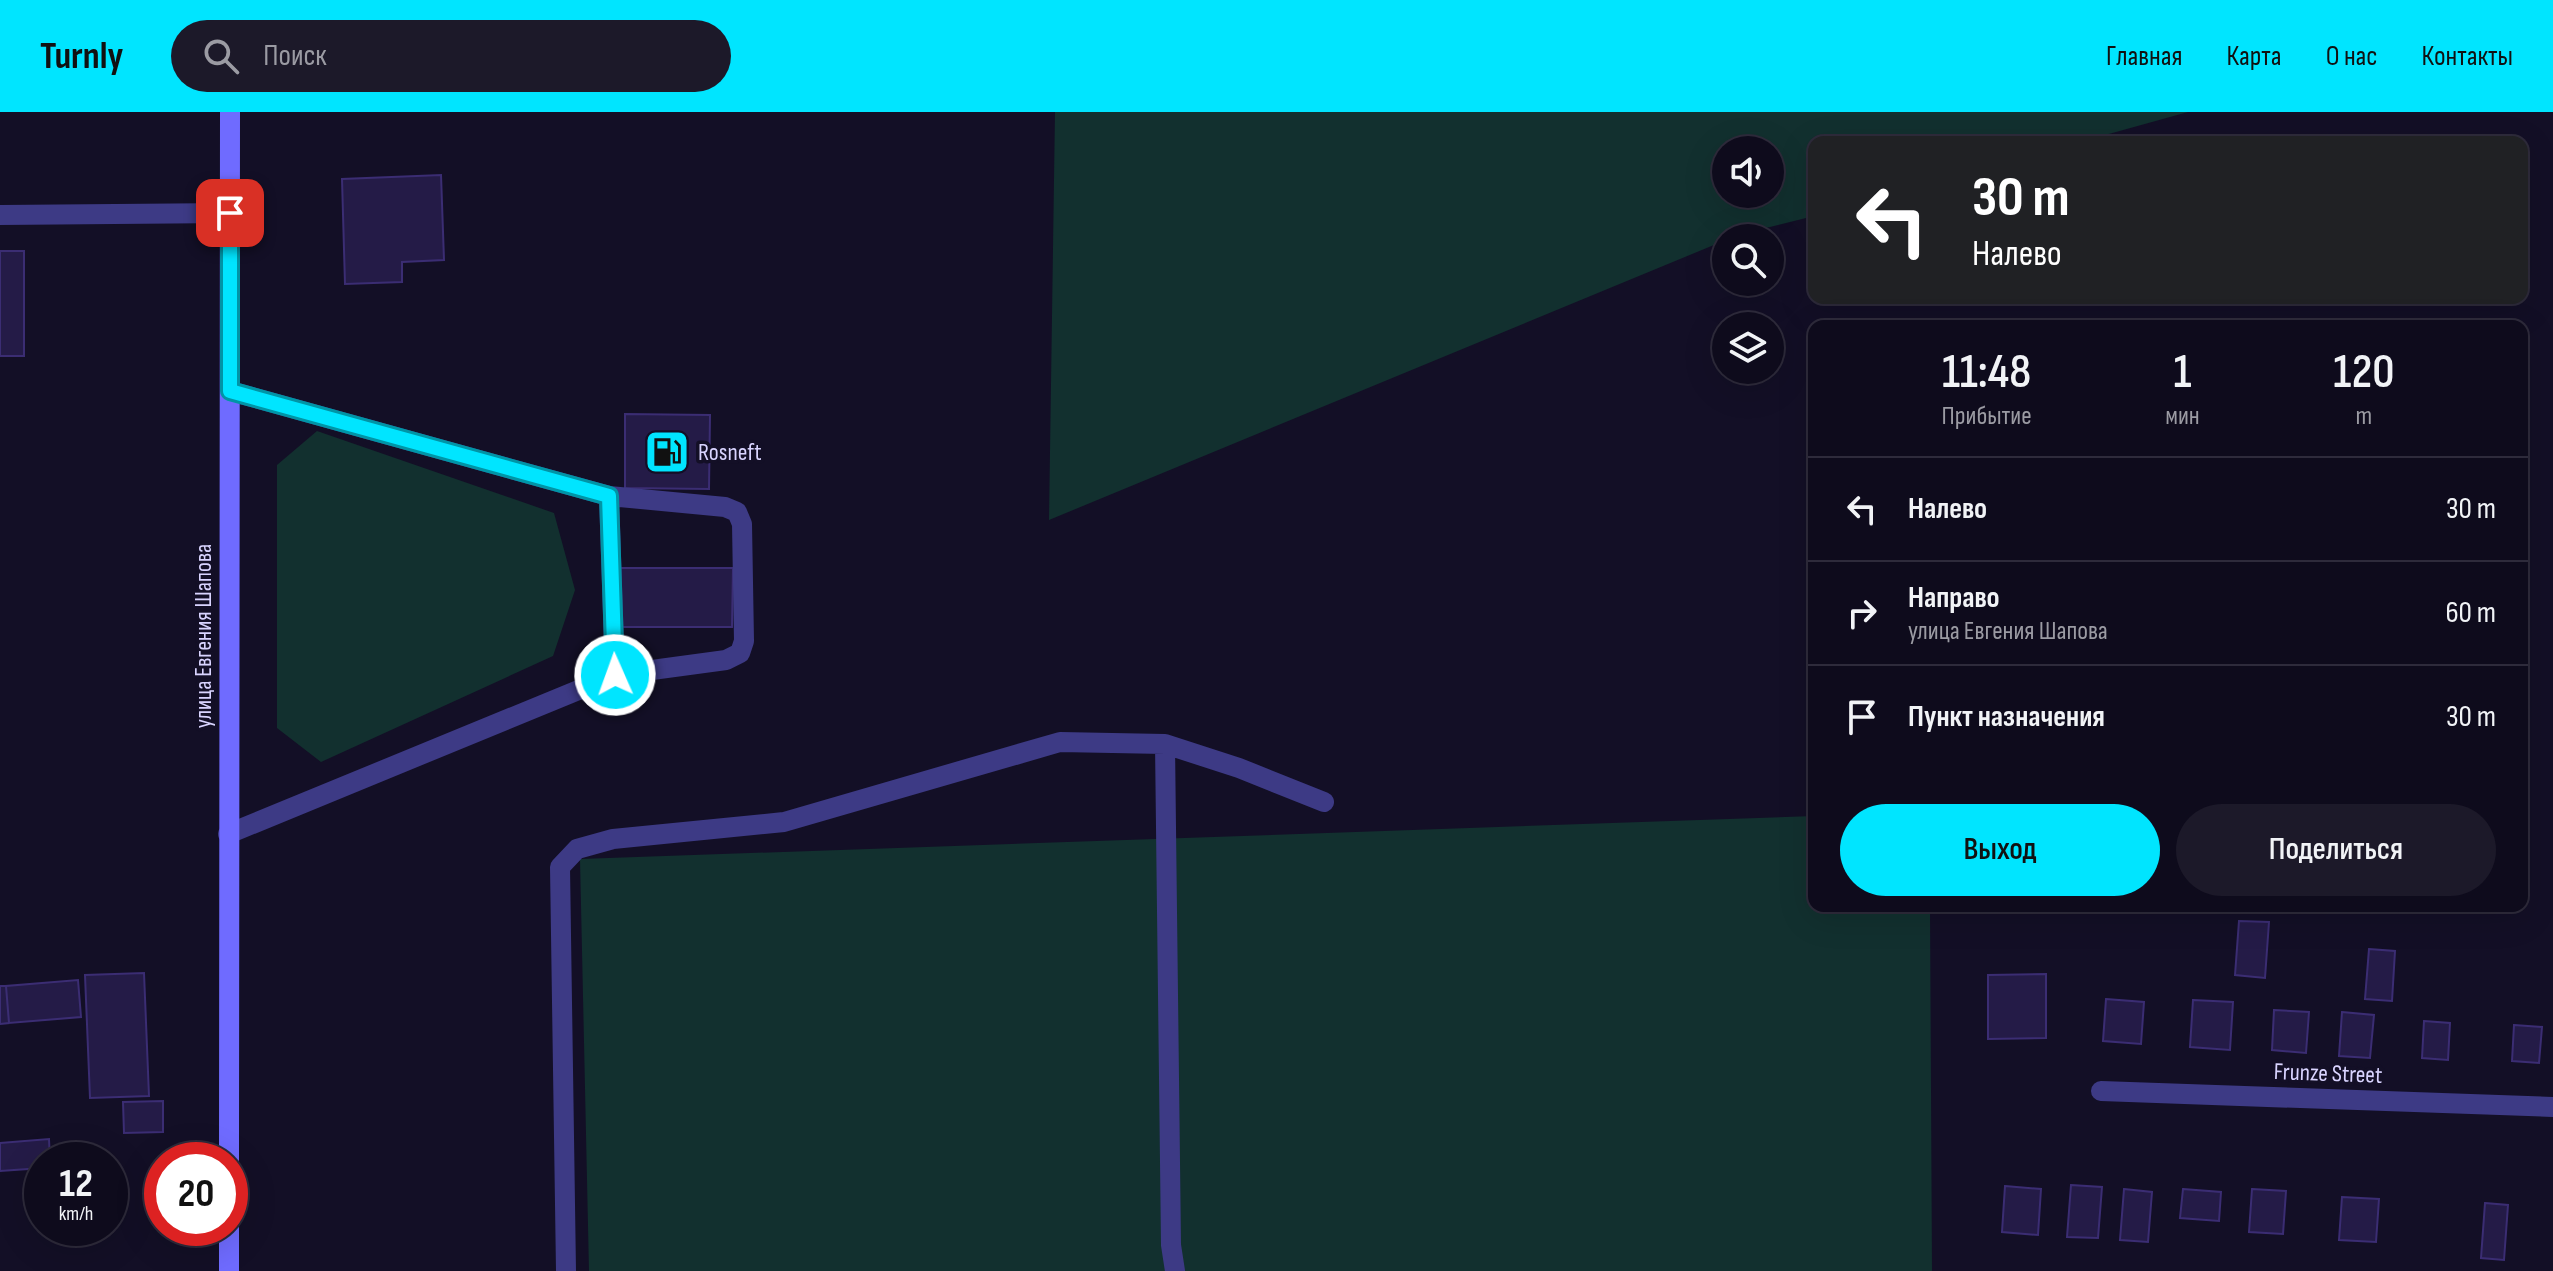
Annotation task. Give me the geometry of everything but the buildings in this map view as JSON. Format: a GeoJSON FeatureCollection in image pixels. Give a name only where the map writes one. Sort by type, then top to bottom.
{"type":"FeatureCollection","features":[{"type":"Feature","properties":{"kind":"street","name":"улица Евгения Шапова"},"geometry":{"type":"LineString","coordinates":[[229,1142],[230,112]]}},
{"type":"Feature","properties":{"kind":"street"},"geometry":{"type":"LineString","coordinates":[[0,215],[230,213]]}},
{"type":"Feature","properties":{"kind":"street"},"geometry":{"type":"LineString","coordinates":[[228,834],[615,675],[726,660],[740,653],[744,641],[742,524],[737,512],[725,507],[609,496],[230,391]]}},
{"type":"Feature","properties":{"kind":"street"},"geometry":{"type":"LineString","coordinates":[[609,496],[615,675]]}},
{"type":"Feature","properties":{"kind":"street"},"geometry":{"type":"LineString","coordinates":[[566,1271],[560,867],[577,849],[613,839],[784,822],[1060,742],[1165,744],[1239,768],[1324,802]]}},
{"type":"Feature","properties":{"kind":"street"},"geometry":{"type":"LineString","coordinates":[[1165,744],[1171,1245],[1175,1271]]}},
{"type":"Feature","properties":{"kind":"street","name":"Frunze Street"},"geometry":{"type":"LineString","coordinates":[[2101,1091],[2553,1107]]}},
{"type":"Feature","properties":{"kind":"street"},"geometry":{"type":"LineString","coordinates":[[229,1246],[229,1271]]}},
{"type":"Feature","properties":{"kind":"green space"},"geometry":{"type":"Polygon","coordinates":[[[1055,112],[2188,112],[2102,136],[1808,136],[1808,218],[1782,224],[1712,224],[1712,246],[1049,520],[1055,112]]]}},
{"type":"Feature","properties":{"kind":"green space"},"geometry":{"type":"Polygon","coordinates":[[[317,431],[554,513],[575,590],[553,656],[321,762],[277,728],[277,465],[317,431]]]}},
{"type":"Feature","properties":{"kind":"green space"},"geometry":{"type":"Polygon","coordinates":[[[1808,816],[1808,912],[1930,912],[1932,1271],[589,1271],[580,859],[1808,816]]]}},
{"type":"Feature","properties":{"kind":"place","name":"Rosneft"},"geometry":{"type":"Point","coordinates":[667,452]}},
{"type":"Feature","properties":{"kind":"route"},"geometry":{"type":"LineString","coordinates":[[230,213],[230,391],[609,496],[615,675]]}}]}
